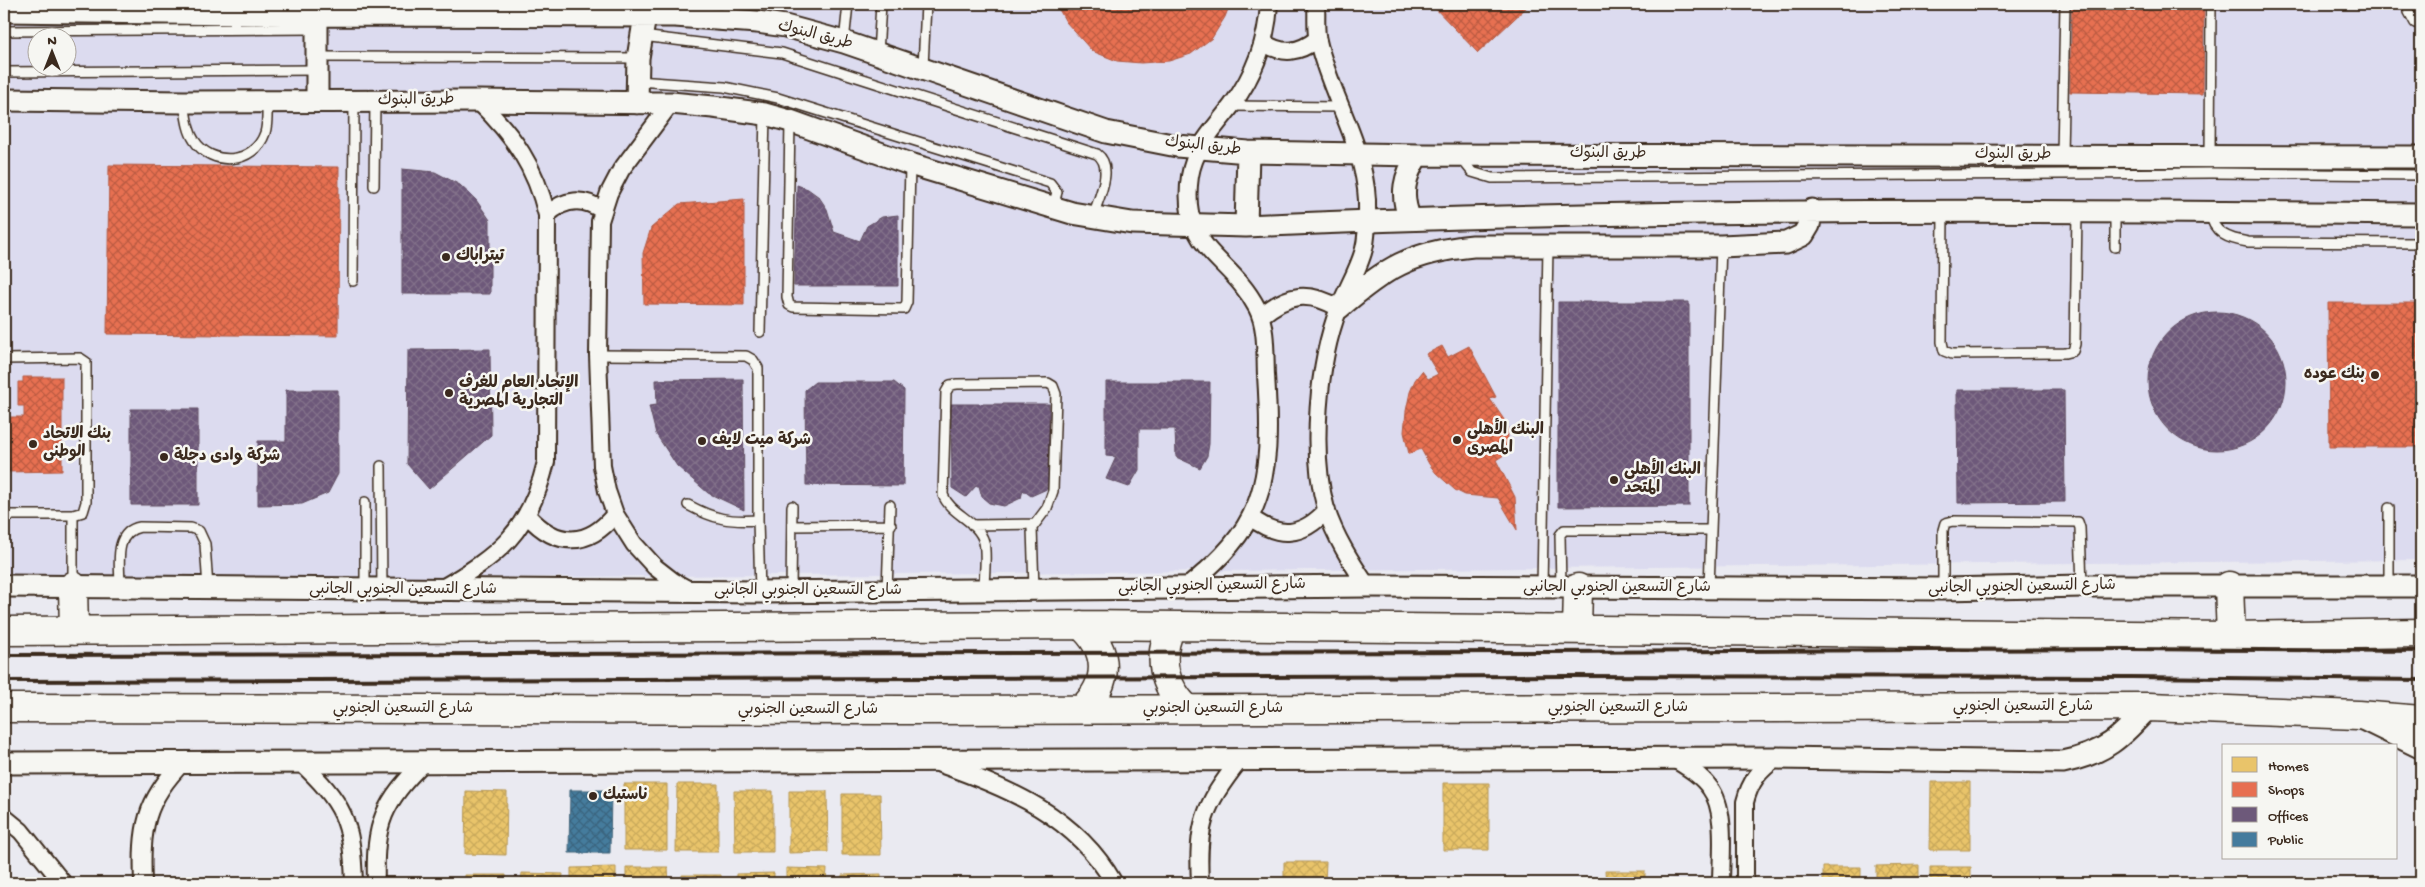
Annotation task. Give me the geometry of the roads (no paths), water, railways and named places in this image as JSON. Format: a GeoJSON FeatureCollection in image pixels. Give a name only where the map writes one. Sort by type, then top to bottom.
{"type":"FeatureCollection","features":[{"type":"Feature","properties":{"kind":"highway"},"geometry":{"type":"LineString","coordinates":[[73,586],[74,631]]}},
{"type":"Feature","properties":{"kind":"highway"},"geometry":{"type":"LineString","coordinates":[[2229,586],[2231,636]]}},
{"type":"Feature","properties":{"kind":"highway"},"geometry":{"type":"LineString","coordinates":[[1560,588],[1577,630]]}},
{"type":"Feature","properties":{"kind":"highway"},"geometry":{"type":"LineString","coordinates":[[1081,625],[1096,641],[1100,651],[1103,672],[1096,693],[1082,709]]}},
{"type":"Feature","properties":{"kind":"highway"},"geometry":{"type":"LineString","coordinates":[[4,631],[1081,625],[2231,636],[2421,633]]}},
{"type":"Feature","properties":{"kind":"highway"},"geometry":{"type":"LineString","coordinates":[[1170,627],[1162,651],[1164,670],[1170,689],[1186,708]]}},
{"type":"Feature","properties":{"kind":"highway","name":"شارع التسعين الجنوبي"},"geometry":{"type":"LineString","coordinates":[[4,708],[1082,709],[2149,707],[2358,715],[2421,720]]}},
{"type":"Feature","properties":{"kind":"main road"},"geometry":{"type":"LineString","coordinates":[[2358,715],[2421,746]]}},
{"type":"Feature","properties":{"kind":"street"},"geometry":{"type":"LineString","coordinates":[[1187,587],[1230,546],[1250,517],[1260,492],[1265,463],[1267,391],[1262,316],[1246,291],[1200,240],[1193,226],[1189,201],[1190,175],[1198,148],[1231,106],[1249,78],[1264,43],[1269,4]]}},
{"type":"Feature","properties":{"kind":"street"},"geometry":{"type":"LineString","coordinates":[[1316,4],[1317,39],[1325,70],[1358,154],[1367,198],[1364,250],[1339,308],[1330,338],[1320,410],[1319,472],[1327,510],[1336,533],[1367,586]]}},
{"type":"Feature","properties":{"kind":"street","name":"طريق البنوك"},"geometry":{"type":"LineString","coordinates":[[4,11],[317,22],[643,26],[685,10],[727,11],[844,42],[923,67],[1106,132],[1198,148],[1248,152],[1418,155],[2210,155],[2421,157]]}},
{"type":"Feature","properties":{"kind":"street"},"geometry":{"type":"LineString","coordinates":[[317,22],[318,100]]}},
{"type":"Feature","properties":{"kind":"street"},"geometry":{"type":"LineString","coordinates":[[637,103],[636,81],[643,26]]}},
{"type":"Feature","properties":{"kind":"street"},"geometry":{"type":"LineString","coordinates":[[1264,43],[1274,49],[1286,52],[1298,51],[1317,39]]}},
{"type":"Feature","properties":{"kind":"street","name":"طريق البنوك"},"geometry":{"type":"LineString","coordinates":[[4,100],[184,102],[478,100],[671,103],[765,114],[790,121],[910,164],[1052,208],[1132,223],[1193,226],[1246,226],[1479,217],[1812,210],[2421,214]]}},
{"type":"Feature","properties":{"kind":"street"},"geometry":{"type":"LineString","coordinates":[[438,590],[486,561],[509,540],[528,516],[539,491],[546,462],[548,215],[542,191],[531,167],[515,140],[478,100]]}},
{"type":"Feature","properties":{"kind":"street"},"geometry":{"type":"LineString","coordinates":[[671,103],[620,170],[600,221],[598,355],[602,466],[606,491],[615,514],[634,544],[655,567],[673,581],[693,592]]}},
{"type":"Feature","properties":{"kind":"street"},"geometry":{"type":"LineString","coordinates":[[1246,226],[1248,152]]}},
{"type":"Feature","properties":{"kind":"street"},"geometry":{"type":"LineString","coordinates":[[1410,219],[1403,188],[1407,172],[1418,155]]}},
{"type":"Feature","properties":{"kind":"street"},"geometry":{"type":"LineString","coordinates":[[548,215],[562,204],[570,201],[587,202],[603,211]]}},
{"type":"Feature","properties":{"kind":"street"},"geometry":{"type":"LineString","coordinates":[[1339,308],[1371,281],[1403,262],[1424,254],[1448,249],[1480,246],[1721,246],[1792,242],[1807,231],[1812,210]]}},
{"type":"Feature","properties":{"kind":"street"},"geometry":{"type":"LineString","coordinates":[[1479,217],[1480,246]]}},
{"type":"Feature","properties":{"kind":"street"},"geometry":{"type":"LineString","coordinates":[[1262,316],[1274,305],[1290,298],[1307,296],[1324,300],[1339,308]]}},
{"type":"Feature","properties":{"kind":"street"},"geometry":{"type":"LineString","coordinates":[[1250,517],[1264,528],[1281,532],[1299,531],[1315,523],[1327,510]]}},
{"type":"Feature","properties":{"kind":"street"},"geometry":{"type":"LineString","coordinates":[[528,516],[540,529],[555,537],[572,540],[589,537],[604,528],[615,514]]}},
{"type":"Feature","properties":{"kind":"street","name":"شارع التسعين الجنوبي الجانبى"},"geometry":{"type":"LineString","coordinates":[[4,586],[120,586],[374,591],[791,592],[1367,586],[1943,589],[2082,586],[2421,586]]}},
{"type":"Feature","properties":{"kind":"street"},"geometry":{"type":"LineString","coordinates":[[4,762],[298,760],[933,761],[1035,759],[1239,761],[1777,758],[2063,762],[2084,758],[2104,749],[2122,736],[2149,707]]}},
{"type":"Feature","properties":{"kind":"street"},"geometry":{"type":"LineString","coordinates":[[1745,883],[1745,802],[1748,792],[1759,772],[1777,758]]}},
{"type":"Feature","properties":{"kind":"street"},"geometry":{"type":"LineString","coordinates":[[1674,759],[1702,779],[1717,800],[1720,814],[1722,883]]}},
{"type":"Feature","properties":{"kind":"street"},"geometry":{"type":"LineString","coordinates":[[298,760],[332,794],[345,816],[350,830],[354,883]]}},
{"type":"Feature","properties":{"kind":"street"},"geometry":{"type":"LineString","coordinates":[[376,883],[378,832],[384,811],[404,781],[426,760]]}},
{"type":"Feature","properties":{"kind":"street"},"geometry":{"type":"LineString","coordinates":[[143,883],[143,839],[148,813],[165,781],[184,761]]}},
{"type":"Feature","properties":{"kind":"street"},"geometry":{"type":"LineString","coordinates":[[933,761],[992,782],[1036,805],[1080,840],[1099,861],[1114,883]]}},
{"type":"Feature","properties":{"kind":"street"},"geometry":{"type":"LineString","coordinates":[[1200,883],[1199,836],[1202,820],[1211,800],[1239,761]]}},
{"type":"Feature","properties":{"kind":"street"},"geometry":{"type":"LineString","coordinates":[[4,816],[21,831],[63,883]]}},
{"type":"Feature","properties":{"kind":"lane"},"geometry":{"type":"LineString","coordinates":[[844,42],[848,4]]}},
{"type":"Feature","properties":{"kind":"lane"},"geometry":{"type":"LineString","coordinates":[[878,54],[882,4]]}},
{"type":"Feature","properties":{"kind":"lane"},"geometry":{"type":"LineString","coordinates":[[923,67],[926,4]]}},
{"type":"Feature","properties":{"kind":"lane"},"geometry":{"type":"LineString","coordinates":[[2062,155],[2065,4]]}},
{"type":"Feature","properties":{"kind":"lane"},"geometry":{"type":"LineString","coordinates":[[2210,155],[2211,4]]}},
{"type":"Feature","properties":{"kind":"lane"},"geometry":{"type":"LineString","coordinates":[[2407,4],[2408,12],[2415,24]]}},
{"type":"Feature","properties":{"kind":"lane"},"geometry":{"type":"LineString","coordinates":[[4,31],[317,22]]}},
{"type":"Feature","properties":{"kind":"lane"},"geometry":{"type":"LineString","coordinates":[[643,26],[782,53],[1097,154],[1102,158],[1106,168],[1093,217]]}},
{"type":"Feature","properties":{"kind":"lane"},"geometry":{"type":"LineString","coordinates":[[4,72],[638,58]]}},
{"type":"Feature","properties":{"kind":"lane"},"geometry":{"type":"LineString","coordinates":[[636,81],[724,87],[760,93],[804,105],[1050,183],[1056,192],[1052,208]]}},
{"type":"Feature","properties":{"kind":"lane"},"geometry":{"type":"LineString","coordinates":[[184,102],[193,138],[200,148],[211,156],[223,159],[236,158],[248,154],[258,145],[265,134],[268,101]]}},
{"type":"Feature","properties":{"kind":"lane"},"geometry":{"type":"LineString","coordinates":[[364,101],[374,186]]}},
{"type":"Feature","properties":{"kind":"lane"},"geometry":{"type":"LineString","coordinates":[[353,281],[364,101]]}},
{"type":"Feature","properties":{"kind":"lane"},"geometry":{"type":"LineString","coordinates":[[1231,106],[1340,107]]}},
{"type":"Feature","properties":{"kind":"lane"},"geometry":{"type":"LineString","coordinates":[[760,332],[765,114]]}},
{"type":"Feature","properties":{"kind":"lane"},"geometry":{"type":"LineString","coordinates":[[790,121],[787,297],[789,305],[793,308],[904,309],[906,302],[910,164]]}},
{"type":"Feature","properties":{"kind":"lane"},"geometry":{"type":"LineString","coordinates":[[1458,154],[1472,172],[1492,178],[2202,174],[2421,175]]}},
{"type":"Feature","properties":{"kind":"lane"},"geometry":{"type":"LineString","coordinates":[[1942,210],[1942,342],[1944,351],[1952,354],[2065,353],[2073,351],[2075,344],[2077,212]]}},
{"type":"Feature","properties":{"kind":"lane"},"geometry":{"type":"LineString","coordinates":[[2115,212],[2115,247]]}},
{"type":"Feature","properties":{"kind":"lane"},"geometry":{"type":"LineString","coordinates":[[2210,212],[2211,221],[2219,233],[2231,239],[2248,242],[2421,243]]}},
{"type":"Feature","properties":{"kind":"lane"},"geometry":{"type":"LineString","coordinates":[[1548,246],[1560,588]]}},
{"type":"Feature","properties":{"kind":"lane"},"geometry":{"type":"LineString","coordinates":[[1709,588],[1721,246]]}},
{"type":"Feature","properties":{"kind":"lane"},"geometry":{"type":"LineString","coordinates":[[598,355],[746,356],[754,360],[758,368],[760,592]]}},
{"type":"Feature","properties":{"kind":"lane"},"geometry":{"type":"LineString","coordinates":[[4,358],[80,358],[86,362],[86,502],[83,512],[73,515],[4,515]]}},
{"type":"Feature","properties":{"kind":"lane"},"geometry":{"type":"LineString","coordinates":[[984,590],[984,542],[972,525],[951,507],[943,495],[946,392],[950,385],[1048,383],[1053,386],[1056,394],[1053,491],[1047,508],[1035,524],[1031,538],[1034,589]]}},
{"type":"Feature","properties":{"kind":"lane"},"geometry":{"type":"LineString","coordinates":[[374,591],[381,466]]}},
{"type":"Feature","properties":{"kind":"lane"},"geometry":{"type":"LineString","coordinates":[[365,502],[374,591]]}},
{"type":"Feature","properties":{"kind":"lane"},"geometry":{"type":"LineString","coordinates":[[688,505],[709,516],[734,522],[758,520]]}},
{"type":"Feature","properties":{"kind":"lane"},"geometry":{"type":"LineString","coordinates":[[887,591],[891,525],[890,505]]}},
{"type":"Feature","properties":{"kind":"lane"},"geometry":{"type":"LineString","coordinates":[[791,592],[792,506]]}},
{"type":"Feature","properties":{"kind":"lane"},"geometry":{"type":"LineString","coordinates":[[2389,508],[2389,586]]}},
{"type":"Feature","properties":{"kind":"lane"},"geometry":{"type":"LineString","coordinates":[[73,515],[73,586]]}},
{"type":"Feature","properties":{"kind":"lane"},"geometry":{"type":"LineString","coordinates":[[1943,589],[1942,530],[1945,523],[1953,521],[2078,522],[2080,528],[2082,586]]}},
{"type":"Feature","properties":{"kind":"lane"},"geometry":{"type":"LineString","coordinates":[[972,525],[1035,524]]}},
{"type":"Feature","properties":{"kind":"lane"},"geometry":{"type":"LineString","coordinates":[[792,526],[891,525]]}},
{"type":"Feature","properties":{"kind":"lane"},"geometry":{"type":"LineString","coordinates":[[120,586],[121,542],[125,533],[132,528],[140,526],[190,528],[199,531],[205,544],[208,588]]}},
{"type":"Feature","properties":{"kind":"lane"},"geometry":{"type":"LineString","coordinates":[[1560,588],[1560,535],[1564,530],[1710,530]]}},
{"type":"Feature","properties":{"kind":"railway"},"geometry":{"type":"LineString","coordinates":[[4,655],[2130,649],[2421,651]]}},
{"type":"Feature","properties":{"kind":"railway"},"geometry":{"type":"LineString","coordinates":[[4,681],[1567,676],[2132,677],[2421,680]]}},
{"type":"Feature","properties":{"kind":"place","name":"تيتراباك"},"geometry":{"type":"Point","coordinates":[446,257]}},
{"type":"Feature","properties":{"kind":"place","name":"بنك عوده"},"geometry":{"type":"Point","coordinates":[2375,375]}},
{"type":"Feature","properties":{"kind":"place","name":"الإتحاد العام للغرف التجارية المصرية"},"geometry":{"type":"Point","coordinates":[449,393]}},
{"type":"Feature","properties":{"kind":"place","name":"البنك الأهلى المصرى"},"geometry":{"type":"Point","coordinates":[1457,440]}},
{"type":"Feature","properties":{"kind":"place","name":"شركة ميت لايف"},"geometry":{"type":"Point","coordinates":[702,441]}},
{"type":"Feature","properties":{"kind":"place","name":"بنك الاتحاد الوطنى"},"geometry":{"type":"Point","coordinates":[33,444]}},
{"type":"Feature","properties":{"kind":"place","name":"شركة وادى دجلة"},"geometry":{"type":"Point","coordinates":[164,457]}},
{"type":"Feature","properties":{"kind":"place","name":"البنك الأهلى المتحد"},"geometry":{"type":"Point","coordinates":[1614,480]}},
{"type":"Feature","properties":{"kind":"place","name":"ناستيك"},"geometry":{"type":"Point","coordinates":[593,796]}}]}
